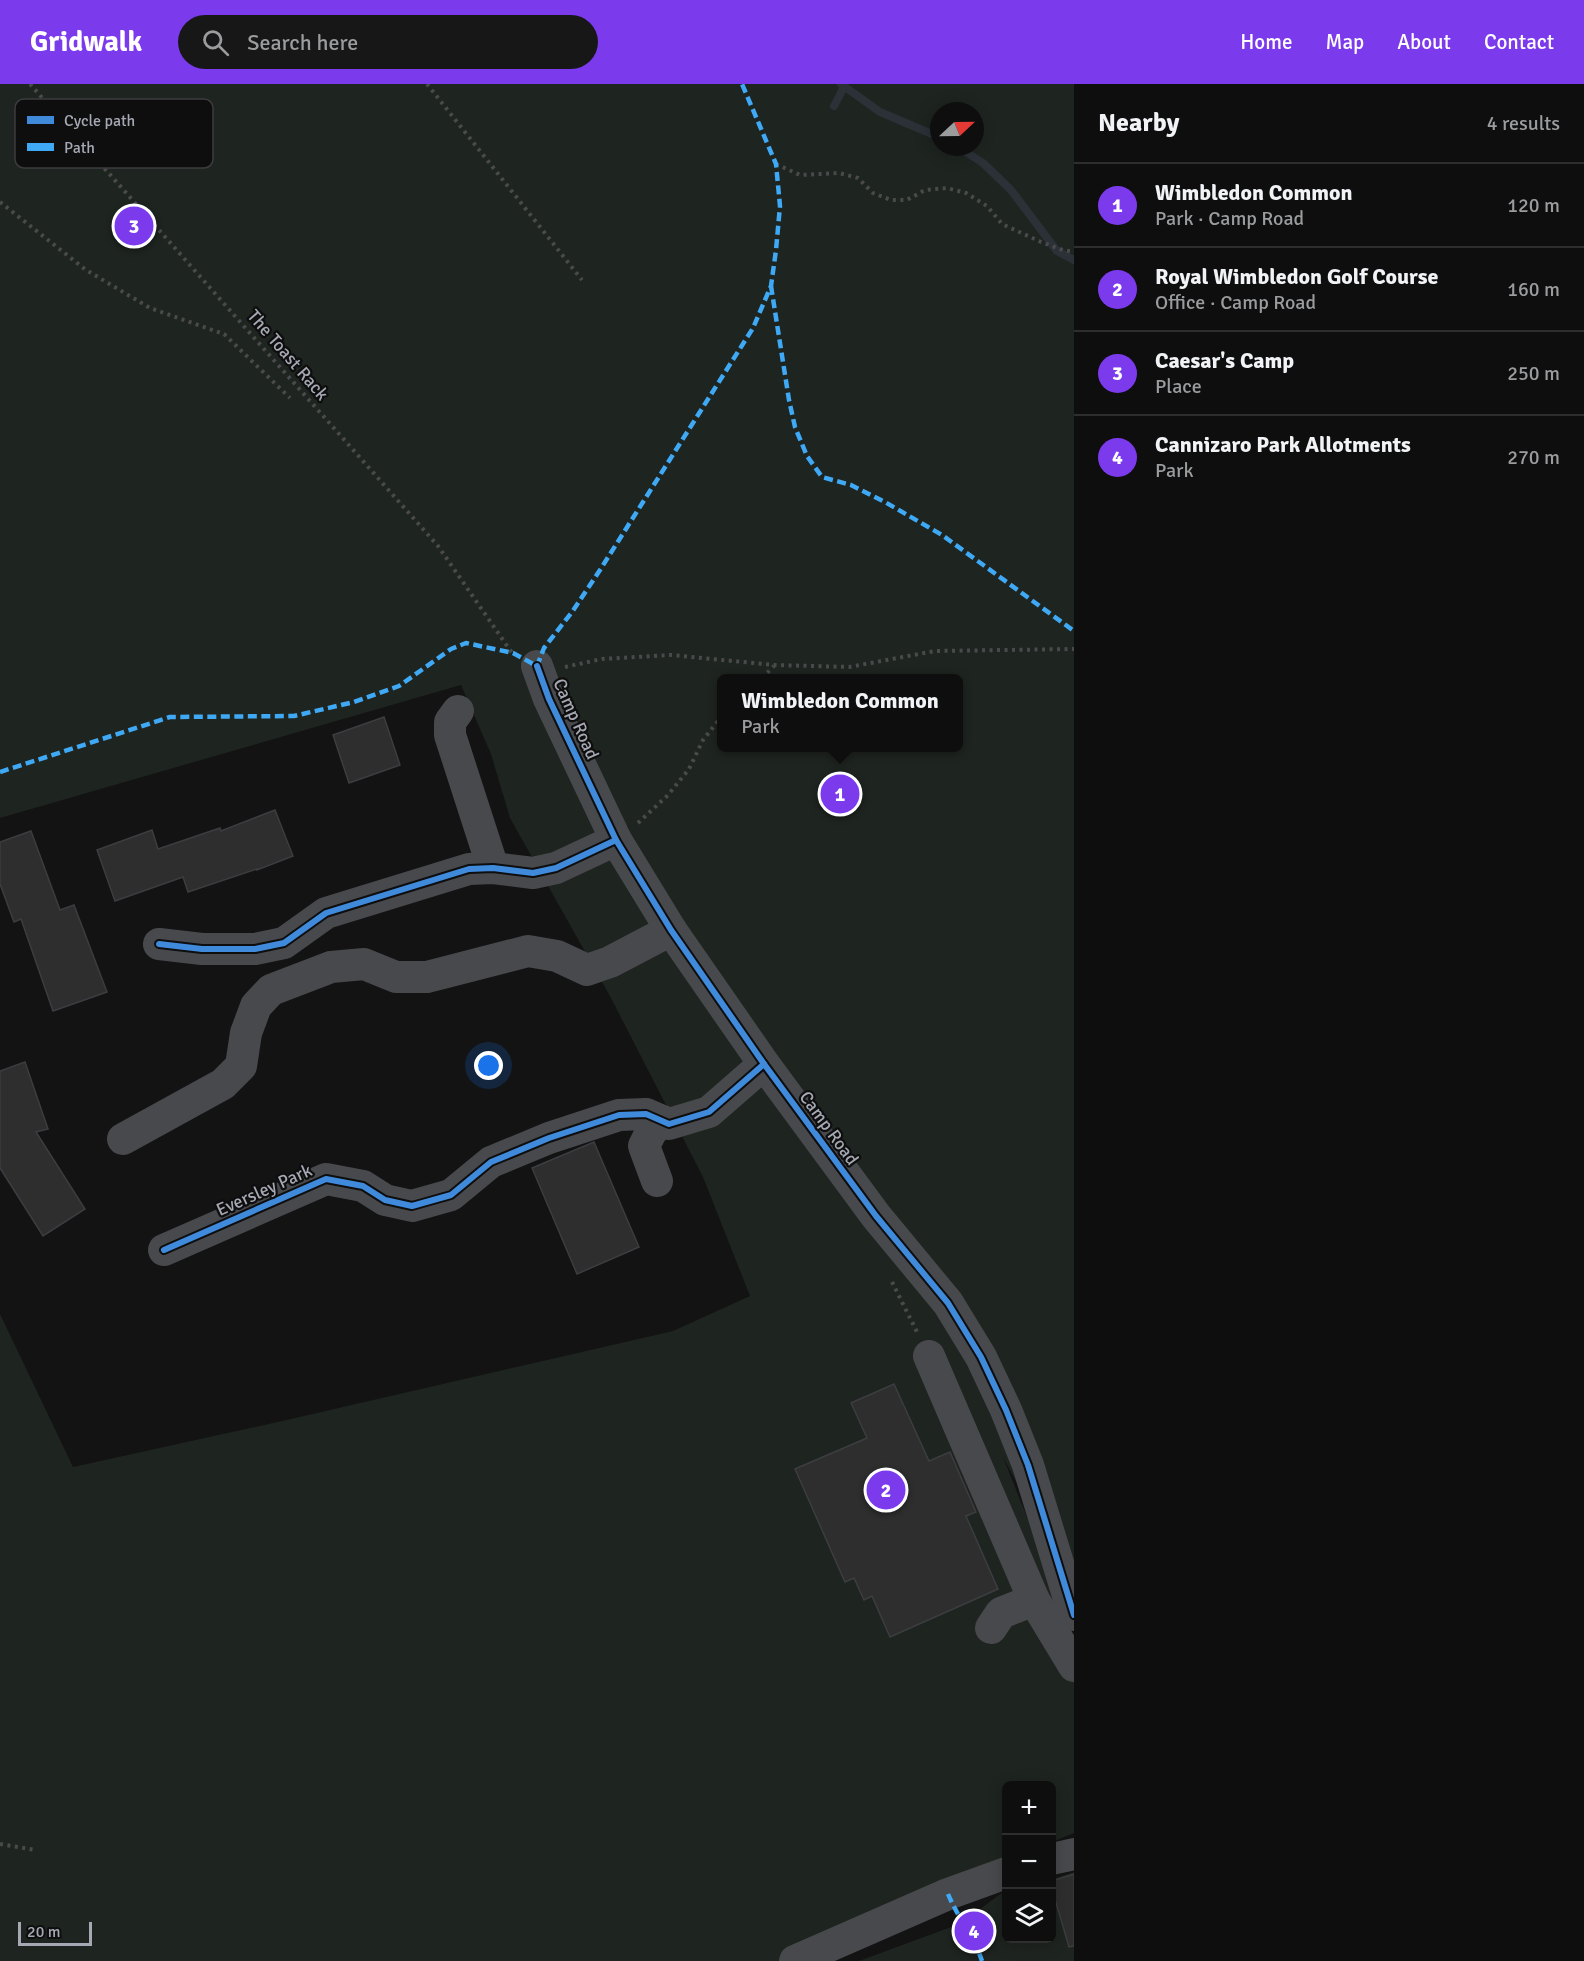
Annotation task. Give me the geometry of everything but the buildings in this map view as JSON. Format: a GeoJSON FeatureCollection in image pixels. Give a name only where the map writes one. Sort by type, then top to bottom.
{"type":"FeatureCollection","features":[{"type":"Feature","properties":{"kind":"street","name":"Camp Road"},"geometry":{"type":"LineString","coordinates":[[525,660],[553,708],[616,840],[671,930],[764,1064],[876,1216],[948,1303],[981,1356],[1028,1465],[1074,1615]]}},
{"type":"Feature","properties":{"kind":"street"},"geometry":{"type":"LineString","coordinates":[[458,711],[450,722],[450,735],[493,868]]}},
{"type":"Feature","properties":{"kind":"street"},"geometry":{"type":"LineString","coordinates":[[159,944],[202,949],[255,949],[284,943],[326,913],[469,869],[493,868],[533,873],[556,868],[616,840]]}},
{"type":"Feature","properties":{"kind":"street"},"geometry":{"type":"LineString","coordinates":[[123,1139],[223,1084],[242,1066],[246,1033],[256,1006],[271,990],[331,967],[364,964],[396,977],[427,977],[528,951],[557,956],[587,970],[610,962],[671,930]]}},
{"type":"Feature","properties":{"kind":"street","name":"Eversley Park"},"geometry":{"type":"LineString","coordinates":[[164,1250],[326,1179],[363,1186],[385,1200],[412,1206],[451,1195],[491,1162],[549,1138],[619,1116],[646,1113],[669,1124],[709,1112],[764,1064]]}},
{"type":"Feature","properties":{"kind":"street"},"geometry":{"type":"LineString","coordinates":[[657,1181],[644,1146],[651,1132],[662,1121]]}},
{"type":"Feature","properties":{"kind":"street"},"geometry":{"type":"LineString","coordinates":[[929,1356],[1034,1600],[1074,1666]]}},
{"type":"Feature","properties":{"kind":"street"},"geometry":{"type":"LineString","coordinates":[[991,1628],[1001,1613],[1034,1600]]}},
{"type":"Feature","properties":{"kind":"street"},"geometry":{"type":"LineString","coordinates":[[1056,1858],[1074,1854]]}},
{"type":"Feature","properties":{"kind":"street"},"geometry":{"type":"LineString","coordinates":[[795,1961],[948,1894],[1002,1874]]}},
{"type":"Feature","properties":{"kind":"path"},"geometry":{"type":"LineString","coordinates":[[427,84],[582,280]]}},
{"type":"Feature","properties":{"kind":"path"},"geometry":{"type":"LineString","coordinates":[[776,164],[800,175],[839,173],[858,178],[873,193],[891,200],[907,200],[925,190],[947,188],[966,193],[987,206],[1002,224],[1041,242],[1074,252]]}},
{"type":"Feature","properties":{"kind":"path"},"geometry":{"type":"LineString","coordinates":[[0,202],[86,270],[150,308],[224,334],[290,398]]}},
{"type":"Feature","properties":{"kind":"path"},"geometry":{"type":"LineString","coordinates":[[525,660],[566,667],[602,659],[672,656],[774,665],[849,667],[935,651],[1074,649]]}},
{"type":"Feature","properties":{"kind":"path"},"geometry":{"type":"LineString","coordinates":[[766,674],[774,665]]}},
{"type":"Feature","properties":{"kind":"path"},"geometry":{"type":"LineString","coordinates":[[616,840],[645,818],[668,795],[689,769],[703,740],[717,722]]}},
{"type":"Feature","properties":{"kind":"path"},"geometry":{"type":"LineString","coordinates":[[0,1844],[36,1850]]}},
{"type":"Feature","properties":{"kind":"shaded area"},"geometry":{"type":"Polygon","coordinates":[[[0,84],[1074,84],[1074,1612],[1027,1502],[1003,1457],[1051,1577],[1074,1660],[1074,1833],[1056,1840],[1056,1781],[1002,1781],[1002,1863],[830,1961],[0,1961],[0,1314],[73,1467],[673,1331],[750,1296],[703,1177],[611,998],[510,818],[491,754],[461,685],[0,818],[0,84]]]}},
{"type":"Feature","properties":{"kind":"shaded area"},"geometry":{"type":"Polygon","coordinates":[[[1074,1872],[1074,1961],[859,1961],[962,1923],[1002,1893],[1002,1943],[1056,1943],[1056,1878],[1074,1872]]]}},
{"type":"Feature","properties":{"kind":"waterway"},"geometry":{"type":"LineString","coordinates":[[841,84],[880,112],[930,133]]}},
{"type":"Feature","properties":{"kind":"waterway"},"geometry":{"type":"LineString","coordinates":[[834,106],[844,87]]}},
{"type":"Feature","properties":{"kind":"waterway"},"geometry":{"type":"LineString","coordinates":[[972,156],[983,163],[1011,190],[1057,251],[1074,260]]}},
{"type":"Feature","properties":{"kind":"marked path"},"geometry":{"type":"LineString","coordinates":[[0,772],[170,717],[294,716],[354,702],[399,686],[451,649],[466,643],[513,653],[537,666],[544,648],[600,570],[753,328],[771,286],[780,206],[776,164],[742,84]]}},
{"type":"Feature","properties":{"kind":"marked path"},"geometry":{"type":"LineString","coordinates":[[771,286],[795,427],[807,456],[822,477],[851,485],[942,535],[1074,631]]}},
{"type":"Feature","properties":{"kind":"marked path"},"geometry":{"type":"LineString","coordinates":[[948,1894],[982,1961]]}},
{"type":"Feature","properties":{"kind":"cycle path"},"geometry":{"type":"LineString","coordinates":[[537,666],[549,699],[616,840],[671,930],[764,1064],[876,1216],[948,1303],[981,1357],[1028,1465],[1074,1615]]}},
{"type":"Feature","properties":{"kind":"cycle path"},"geometry":{"type":"LineString","coordinates":[[159,944],[202,949],[255,949],[284,943],[326,913],[469,869],[493,868],[533,873],[556,868],[616,840]]}},
{"type":"Feature","properties":{"kind":"cycle path"},"geometry":{"type":"LineString","coordinates":[[164,1250],[326,1179],[363,1186],[385,1200],[412,1206],[451,1195],[491,1162],[549,1138],[619,1115],[646,1114],[669,1124],[709,1112],[764,1064]]}},
{"type":"Feature","properties":{"kind":"place","name":"Caesar's Camp"},"geometry":{"type":"Point","coordinates":[134,226]}},
{"type":"Feature","properties":{"kind":"place","name":"Wimbledon Common"},"geometry":{"type":"Point","coordinates":[840,794]}},
{"type":"Feature","properties":{"kind":"place","name":"Royal Wimbledon Golf Course"},"geometry":{"type":"Point","coordinates":[886,1490]}},
{"type":"Feature","properties":{"kind":"place","name":"Cannizaro Park Allotments"},"geometry":{"type":"Point","coordinates":[974,1931]}}]}
